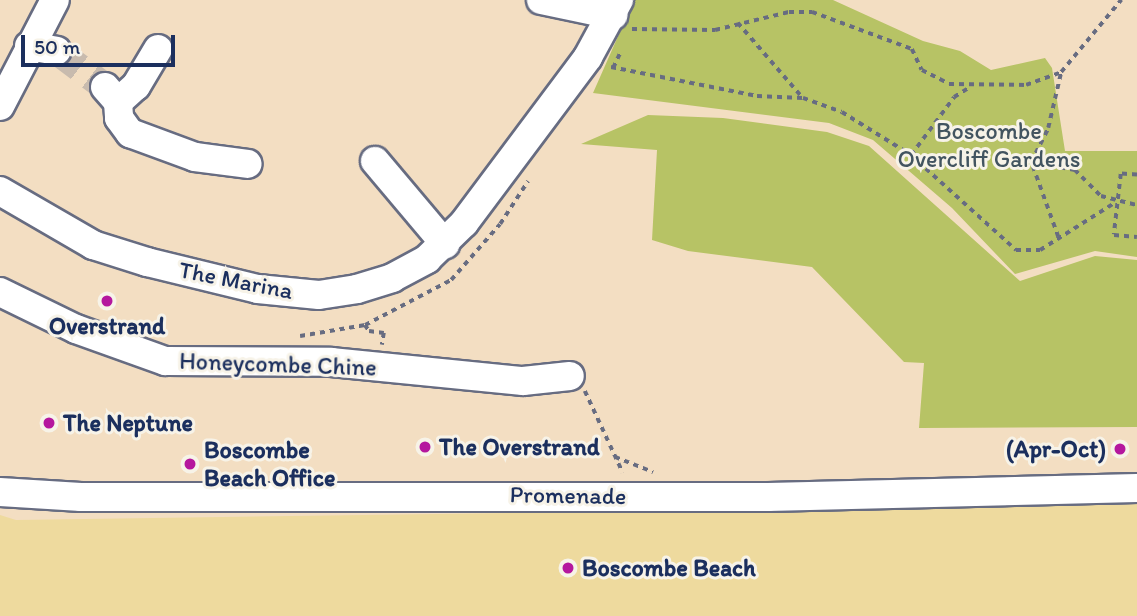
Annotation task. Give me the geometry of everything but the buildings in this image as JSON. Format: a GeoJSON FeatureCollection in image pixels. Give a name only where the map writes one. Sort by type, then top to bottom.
{"type":"FeatureCollection","features":[{"type":"Feature","properties":{"kind":"street"},"geometry":{"type":"LineString","coordinates":[[0,106],[55,0]]}},
{"type":"Feature","properties":{"kind":"street"},"geometry":{"type":"LineString","coordinates":[[541,0],[614,13]]}},
{"type":"Feature","properties":{"kind":"street","name":"The Marina"},"geometry":{"type":"LineString","coordinates":[[0,191],[93,245],[258,289],[319,295],[357,289],[392,278],[445,244],[493,187],[588,57],[614,13]]}},
{"type":"Feature","properties":{"kind":"street"},"geometry":{"type":"LineString","coordinates":[[30,46],[57,51]]}},
{"type":"Feature","properties":{"kind":"street"},"geometry":{"type":"LineString","coordinates":[[158,48],[135,86],[111,94],[119,118],[130,133],[195,157],[248,164]]}},
{"type":"Feature","properties":{"kind":"street"},"geometry":{"type":"LineString","coordinates":[[375,161],[445,244]]}},
{"type":"Feature","properties":{"kind":"street","name":"Honeycombe Chine"},"geometry":{"type":"LineString","coordinates":[[0,292],[76,329],[165,361],[331,362],[523,381],[570,376]]}},
{"type":"Feature","properties":{"kind":"street","name":"Promenade"},"geometry":{"type":"LineString","coordinates":[[0,492],[81,497],[768,497],[1137,488]]}},
{"type":"Feature","properties":{"kind":"path"},"geometry":{"type":"LineString","coordinates":[[1058,237],[1031,162],[1048,128],[1061,72],[1121,0]]}},
{"type":"Feature","properties":{"kind":"path"},"geometry":{"type":"LineString","coordinates":[[614,13],[667,30],[715,30],[738,22],[812,12],[912,48],[922,70],[938,80],[971,87],[1026,85],[1061,72]]}},
{"type":"Feature","properties":{"kind":"path"},"geometry":{"type":"LineString","coordinates":[[738,22],[803,98]]}},
{"type":"Feature","properties":{"kind":"path"},"geometry":{"type":"LineString","coordinates":[[588,57],[648,76],[696,81],[757,96],[803,98],[842,112],[911,155],[1016,250],[1040,250],[1058,237],[1078,229],[1103,207],[1116,202]]}},
{"type":"Feature","properties":{"kind":"path"},"geometry":{"type":"LineString","coordinates":[[911,155],[954,97],[971,87]]}},
{"type":"Feature","properties":{"kind":"path"},"geometry":{"type":"LineString","coordinates":[[1031,162],[1074,170],[1101,196],[1116,202],[1137,205]]}},
{"type":"Feature","properties":{"kind":"path"},"geometry":{"type":"LineString","coordinates":[[1137,175],[1121,174],[1114,235],[1137,237]]}},
{"type":"Feature","properties":{"kind":"path"},"geometry":{"type":"LineString","coordinates":[[365,325],[369,331],[384,333]]}},
{"type":"Feature","properties":{"kind":"green space","name":"Boscombe Overcliff Gardens"},"geometry":{"type":"Polygon","coordinates":[[[634,0],[833,0],[923,41],[960,51],[991,70],[1045,58],[1052,68],[1065,151],[1137,151],[1137,257],[1095,251],[1015,274],[952,208],[873,140],[829,123],[593,93],[634,0]]]}},
{"type":"Feature","properties":{"kind":"green space"},"geometry":{"type":"Polygon","coordinates":[[[648,115],[723,118],[827,132],[869,146],[1020,281],[1095,256],[1137,260],[1137,427],[919,428],[924,363],[904,362],[812,267],[688,251],[652,240],[657,150],[581,144],[648,115]]]}},
{"type":"Feature","properties":{"kind":"sand","name":"Boscombe Beach"},"geometry":{"type":"Polygon","coordinates":[[[1137,504],[1137,616],[0,616],[0,515],[16,520],[1137,504]]]}},
{"type":"Feature","properties":{"kind":"tunnel"},"geometry":{"type":"LineString","coordinates":[[57,51],[105,87]]}},
{"type":"Feature","properties":{"kind":"place","name":"Overstrand"},"geometry":{"type":"Point","coordinates":[107,301]}},
{"type":"Feature","properties":{"kind":"place","name":"The Neptune"},"geometry":{"type":"Point","coordinates":[49,423]}},
{"type":"Feature","properties":{"kind":"place","name":"The Overstrand"},"geometry":{"type":"Point","coordinates":[425,447]}},
{"type":"Feature","properties":{"kind":"place","name":"(Apr-Oct)"},"geometry":{"type":"Point","coordinates":[1120,449]}},
{"type":"Feature","properties":{"kind":"place","name":"Boscombe Beach Office"},"geometry":{"type":"Point","coordinates":[190,464]}},
{"type":"Feature","properties":{"kind":"place","name":"Boscombe Beach"},"geometry":{"type":"Point","coordinates":[568,568]}}]}
